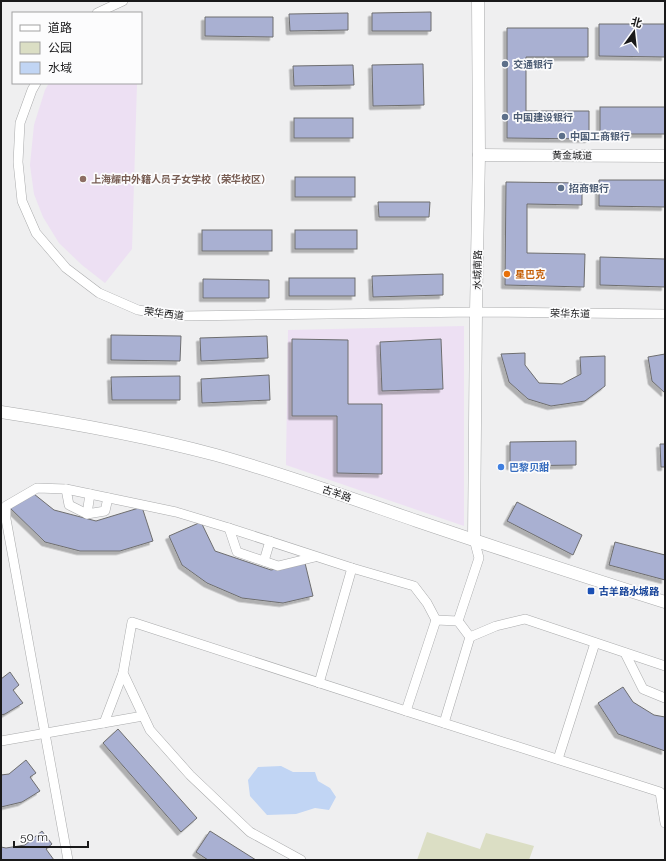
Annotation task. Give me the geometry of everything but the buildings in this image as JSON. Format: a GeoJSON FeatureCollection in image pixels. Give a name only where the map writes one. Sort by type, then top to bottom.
{"type":"FeatureCollection","features":[{"type":"Feature","properties":{"kind":"street"},"geometry":{"type":"LineString","coordinates":[[99,12],[123,1]]}},
{"type":"Feature","properties":{"kind":"street","name":"水城南路"},"geometry":{"type":"LineString","coordinates":[[474,539],[479,154],[478,1]]}},
{"type":"Feature","properties":{"kind":"street","name":"荣华西道"},"geometry":{"type":"LineString","coordinates":[[35,84],[20,123],[18,162],[22,201],[36,233],[66,268],[99,293],[138,310],[180,316],[476,312]]}},
{"type":"Feature","properties":{"kind":"street","name":"黄金城道"},"geometry":{"type":"LineString","coordinates":[[479,154],[665,156]]}},
{"type":"Feature","properties":{"kind":"street","name":"荣华东道"},"geometry":{"type":"LineString","coordinates":[[476,312],[665,314]]}},
{"type":"Feature","properties":{"kind":"street","name":"古羊路"},"geometry":{"type":"LineString","coordinates":[[1,412],[111,431],[216,456],[309,484],[665,602]]}},
{"type":"Feature","properties":{"kind":"street"},"geometry":{"type":"LineString","coordinates":[[68,860],[4,519],[6,506],[37,488],[66,489],[176,512],[352,568],[414,586],[427,603],[436,620],[406,711]]}},
{"type":"Feature","properties":{"kind":"street"},"geometry":{"type":"LineString","coordinates":[[66,489],[69,504],[87,514],[105,511],[108,498]]}},
{"type":"Feature","properties":{"kind":"street"},"geometry":{"type":"LineString","coordinates":[[87,514],[90,494]]}},
{"type":"Feature","properties":{"kind":"street"},"geometry":{"type":"LineString","coordinates":[[229,528],[237,552],[278,566],[317,557]]}},
{"type":"Feature","properties":{"kind":"street"},"geometry":{"type":"LineString","coordinates":[[458,621],[478,558],[474,539]]}},
{"type":"Feature","properties":{"kind":"street"},"geometry":{"type":"LineString","coordinates":[[264,561],[270,541]]}},
{"type":"Feature","properties":{"kind":"street"},"geometry":{"type":"LineString","coordinates":[[319,683],[352,568]]}},
{"type":"Feature","properties":{"kind":"street"},"geometry":{"type":"LineString","coordinates":[[470,637],[496,626],[525,619],[665,666]]}},
{"type":"Feature","properties":{"kind":"street"},"geometry":{"type":"LineString","coordinates":[[436,620],[458,621]]}},
{"type":"Feature","properties":{"kind":"street"},"geometry":{"type":"LineString","coordinates":[[458,621],[470,637]]}},
{"type":"Feature","properties":{"kind":"street"},"geometry":{"type":"LineString","coordinates":[[104,723],[123,673],[132,622],[660,792],[665,822]]}},
{"type":"Feature","properties":{"kind":"street"},"geometry":{"type":"LineString","coordinates":[[444,723],[470,637]]}},
{"type":"Feature","properties":{"kind":"street"},"geometry":{"type":"LineString","coordinates":[[558,759],[595,643]]}},
{"type":"Feature","properties":{"kind":"street"},"geometry":{"type":"LineString","coordinates":[[625,653],[643,690],[665,698]]}},
{"type":"Feature","properties":{"kind":"street"},"geometry":{"type":"LineString","coordinates":[[123,673],[150,730],[190,775],[250,832],[301,860]]}},
{"type":"Feature","properties":{"kind":"street"},"geometry":{"type":"LineString","coordinates":[[1,741],[143,716]]}},
{"type":"Feature","properties":{"kind":"shaded area","name":"上海耀中外籍人员子女学校（荣华校区）"},"geometry":{"type":"Polygon","coordinates":[[[48,84],[137,84],[132,249],[105,283],[82,265],[59,243],[43,217],[34,194],[30,165],[34,125],[45,90],[48,84]]]}},
{"type":"Feature","properties":{"kind":"shaded area"},"geometry":{"type":"Polygon","coordinates":[[[464,326],[464,526],[286,465],[288,330],[464,326]]]}},
{"type":"Feature","properties":{"kind":"green space"},"geometry":{"type":"Polygon","coordinates":[[[427,832],[480,849],[486,833],[534,846],[529,860],[417,860],[427,832]]]}},
{"type":"Feature","properties":{"kind":"water"},"geometry":{"type":"Polygon","coordinates":[[[281,766],[293,772],[315,772],[318,781],[330,788],[336,797],[329,810],[315,808],[296,814],[267,815],[250,796],[248,780],[258,767],[281,766]]]}},
{"type":"Feature","properties":{"kind":"place","name":"交通银行"},"geometry":{"type":"Point","coordinates":[505,64]}},
{"type":"Feature","properties":{"kind":"place","name":"中国建设银行"},"geometry":{"type":"Point","coordinates":[505,117]}},
{"type":"Feature","properties":{"kind":"place","name":"中国工商银行"},"geometry":{"type":"Point","coordinates":[562,136]}},
{"type":"Feature","properties":{"kind":"place","name":"上海耀中外籍人员子女学校（荣华校区）"},"geometry":{"type":"Point","coordinates":[83,179]}},
{"type":"Feature","properties":{"kind":"place","name":"招商银行"},"geometry":{"type":"Point","coordinates":[561,188]}},
{"type":"Feature","properties":{"kind":"place","name":"星巴克"},"geometry":{"type":"Point","coordinates":[507,274]}},
{"type":"Feature","properties":{"kind":"place","name":"巴黎贝甜"},"geometry":{"type":"Point","coordinates":[501,467]}},
{"type":"Feature","properties":{"kind":"place","name":"古羊路水城路"},"geometry":{"type":"Point","coordinates":[591,591]}}]}
